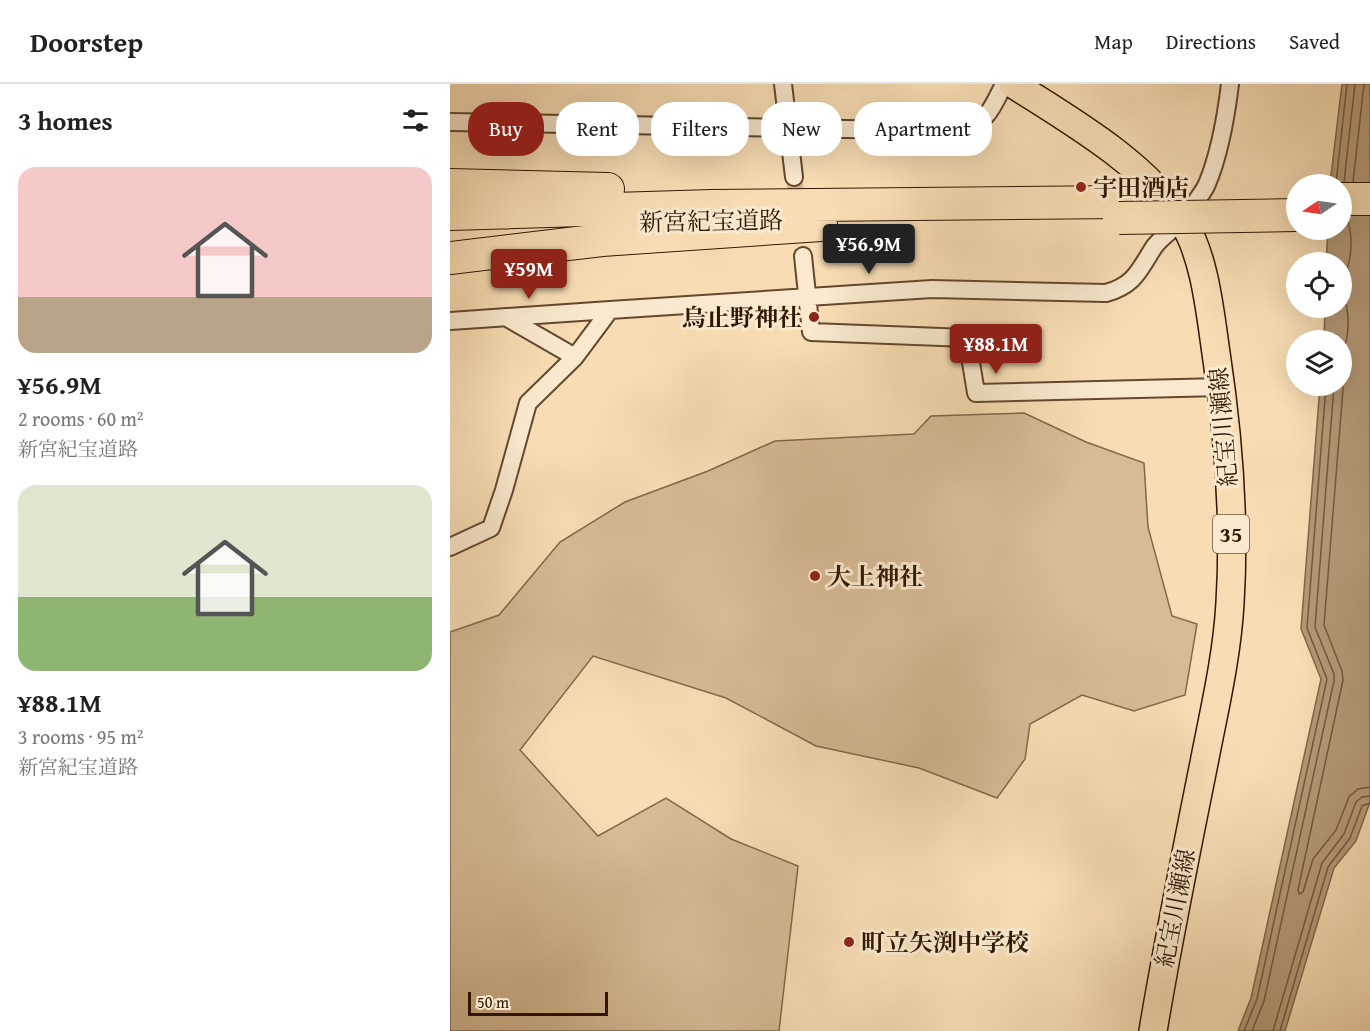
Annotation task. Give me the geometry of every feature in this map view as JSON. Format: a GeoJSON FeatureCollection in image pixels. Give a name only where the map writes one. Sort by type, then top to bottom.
{"type":"FeatureCollection","features":[{"type":"Feature","properties":{"kind":"highway"},"geometry":{"type":"LineString","coordinates":[[450,185],[940,196],[1074,203]]}},
{"type":"Feature","properties":{"kind":"highway"},"geometry":{"type":"LineString","coordinates":[[1352,199],[1370,199]]}},
{"type":"Feature","properties":{"kind":"highway","name":"新宮紀宝道路"},"geometry":{"type":"LineString","coordinates":[[450,228],[524,224],[920,218],[1286,201]]}},
{"type":"Feature","properties":{"kind":"highway","name":"新宮紀宝道路"},"geometry":{"type":"LineString","coordinates":[[450,214],[700,207],[1074,203],[1119,210],[1286,215]]}},
{"type":"Feature","properties":{"kind":"highway"},"geometry":{"type":"LineString","coordinates":[[1352,215],[1370,214]]}},
{"type":"Feature","properties":{"kind":"highway"},"geometry":{"type":"LineString","coordinates":[[450,258],[602,240],[920,218]]}},
{"type":"Feature","properties":{"kind":"main road","name":"紀宝川瀬線"},"geometry":{"type":"LineString","coordinates":[[1013,84],[1040,93],[1120,156],[1159,193],[1182,220],[1194,242],[1212,322],[1221,387],[1231,521],[1230,604],[1222,670],[1153,1031]]}},
{"type":"Feature","properties":{"kind":"street"},"geometry":{"type":"LineString","coordinates":[[783,84],[785,102]]}},
{"type":"Feature","properties":{"kind":"street"},"geometry":{"type":"LineString","coordinates":[[842,130],[960,131],[978,124],[991,110],[1004,84]]}},
{"type":"Feature","properties":{"kind":"street"},"geometry":{"type":"LineString","coordinates":[[450,321],[509,319],[610,310],[932,289],[1106,294],[1118,290],[1142,270],[1159,242],[1182,220],[1207,185],[1226,116],[1230,84]]}},
{"type":"Feature","properties":{"kind":"street"},"geometry":{"type":"LineString","coordinates":[[450,122],[761,128]]}},
{"type":"Feature","properties":{"kind":"street"},"geometry":{"type":"LineString","coordinates":[[791,156],[794,177]]}},
{"type":"Feature","properties":{"kind":"street"},"geometry":{"type":"LineString","coordinates":[[803,256],[812,332],[967,338],[976,393],[1221,387]]}},
{"type":"Feature","properties":{"kind":"street"},"geometry":{"type":"LineString","coordinates":[[450,547],[490,528],[504,490],[528,403],[575,357],[610,310]]}},
{"type":"Feature","properties":{"kind":"street"},"geometry":{"type":"LineString","coordinates":[[509,319],[575,357]]}},
{"type":"Feature","properties":{"kind":"shaded area"},"geometry":{"type":"Polygon","coordinates":[[[1024,413],[1086,442],[1144,463],[1148,527],[1172,616],[1197,624],[1185,695],[1134,711],[1082,695],[1030,724],[1025,759],[997,798],[919,768],[816,746],[726,698],[593,656],[520,750],[598,836],[666,798],[731,839],[798,866],[779,1031],[450,1031],[450,632],[499,615],[560,542],[625,502],[708,471],[775,441],[914,434],[931,416],[1024,413]]]}},
{"type":"Feature","properties":{"kind":"water"},"geometry":{"type":"Polygon","coordinates":[[[1342,84],[1370,84],[1370,802],[1356,841],[1334,868],[1285,1031],[1238,1031],[1251,998],[1321,679],[1301,629],[1319,396],[1352,396],[1352,330],[1324,330],[1325,318],[1352,318],[1352,252],[1327,252],[1327,240],[1352,240],[1352,174],[1331,174],[1342,84]]]}},
{"type":"Feature","properties":{"kind":"tunnel"},"geometry":{"type":"LineString","coordinates":[[794,177],[803,256]]}},
{"type":"Feature","properties":{"kind":"place","name":"宇田酒店"},"geometry":{"type":"Point","coordinates":[1081,187]}},
{"type":"Feature","properties":{"kind":"place","name":"烏止野神社"},"geometry":{"type":"Point","coordinates":[814,317]}},
{"type":"Feature","properties":{"kind":"place","name":"大上神社"},"geometry":{"type":"Point","coordinates":[815,576]}},
{"type":"Feature","properties":{"kind":"place","name":"町立矢渕中学校"},"geometry":{"type":"Point","coordinates":[849,942]}}]}
